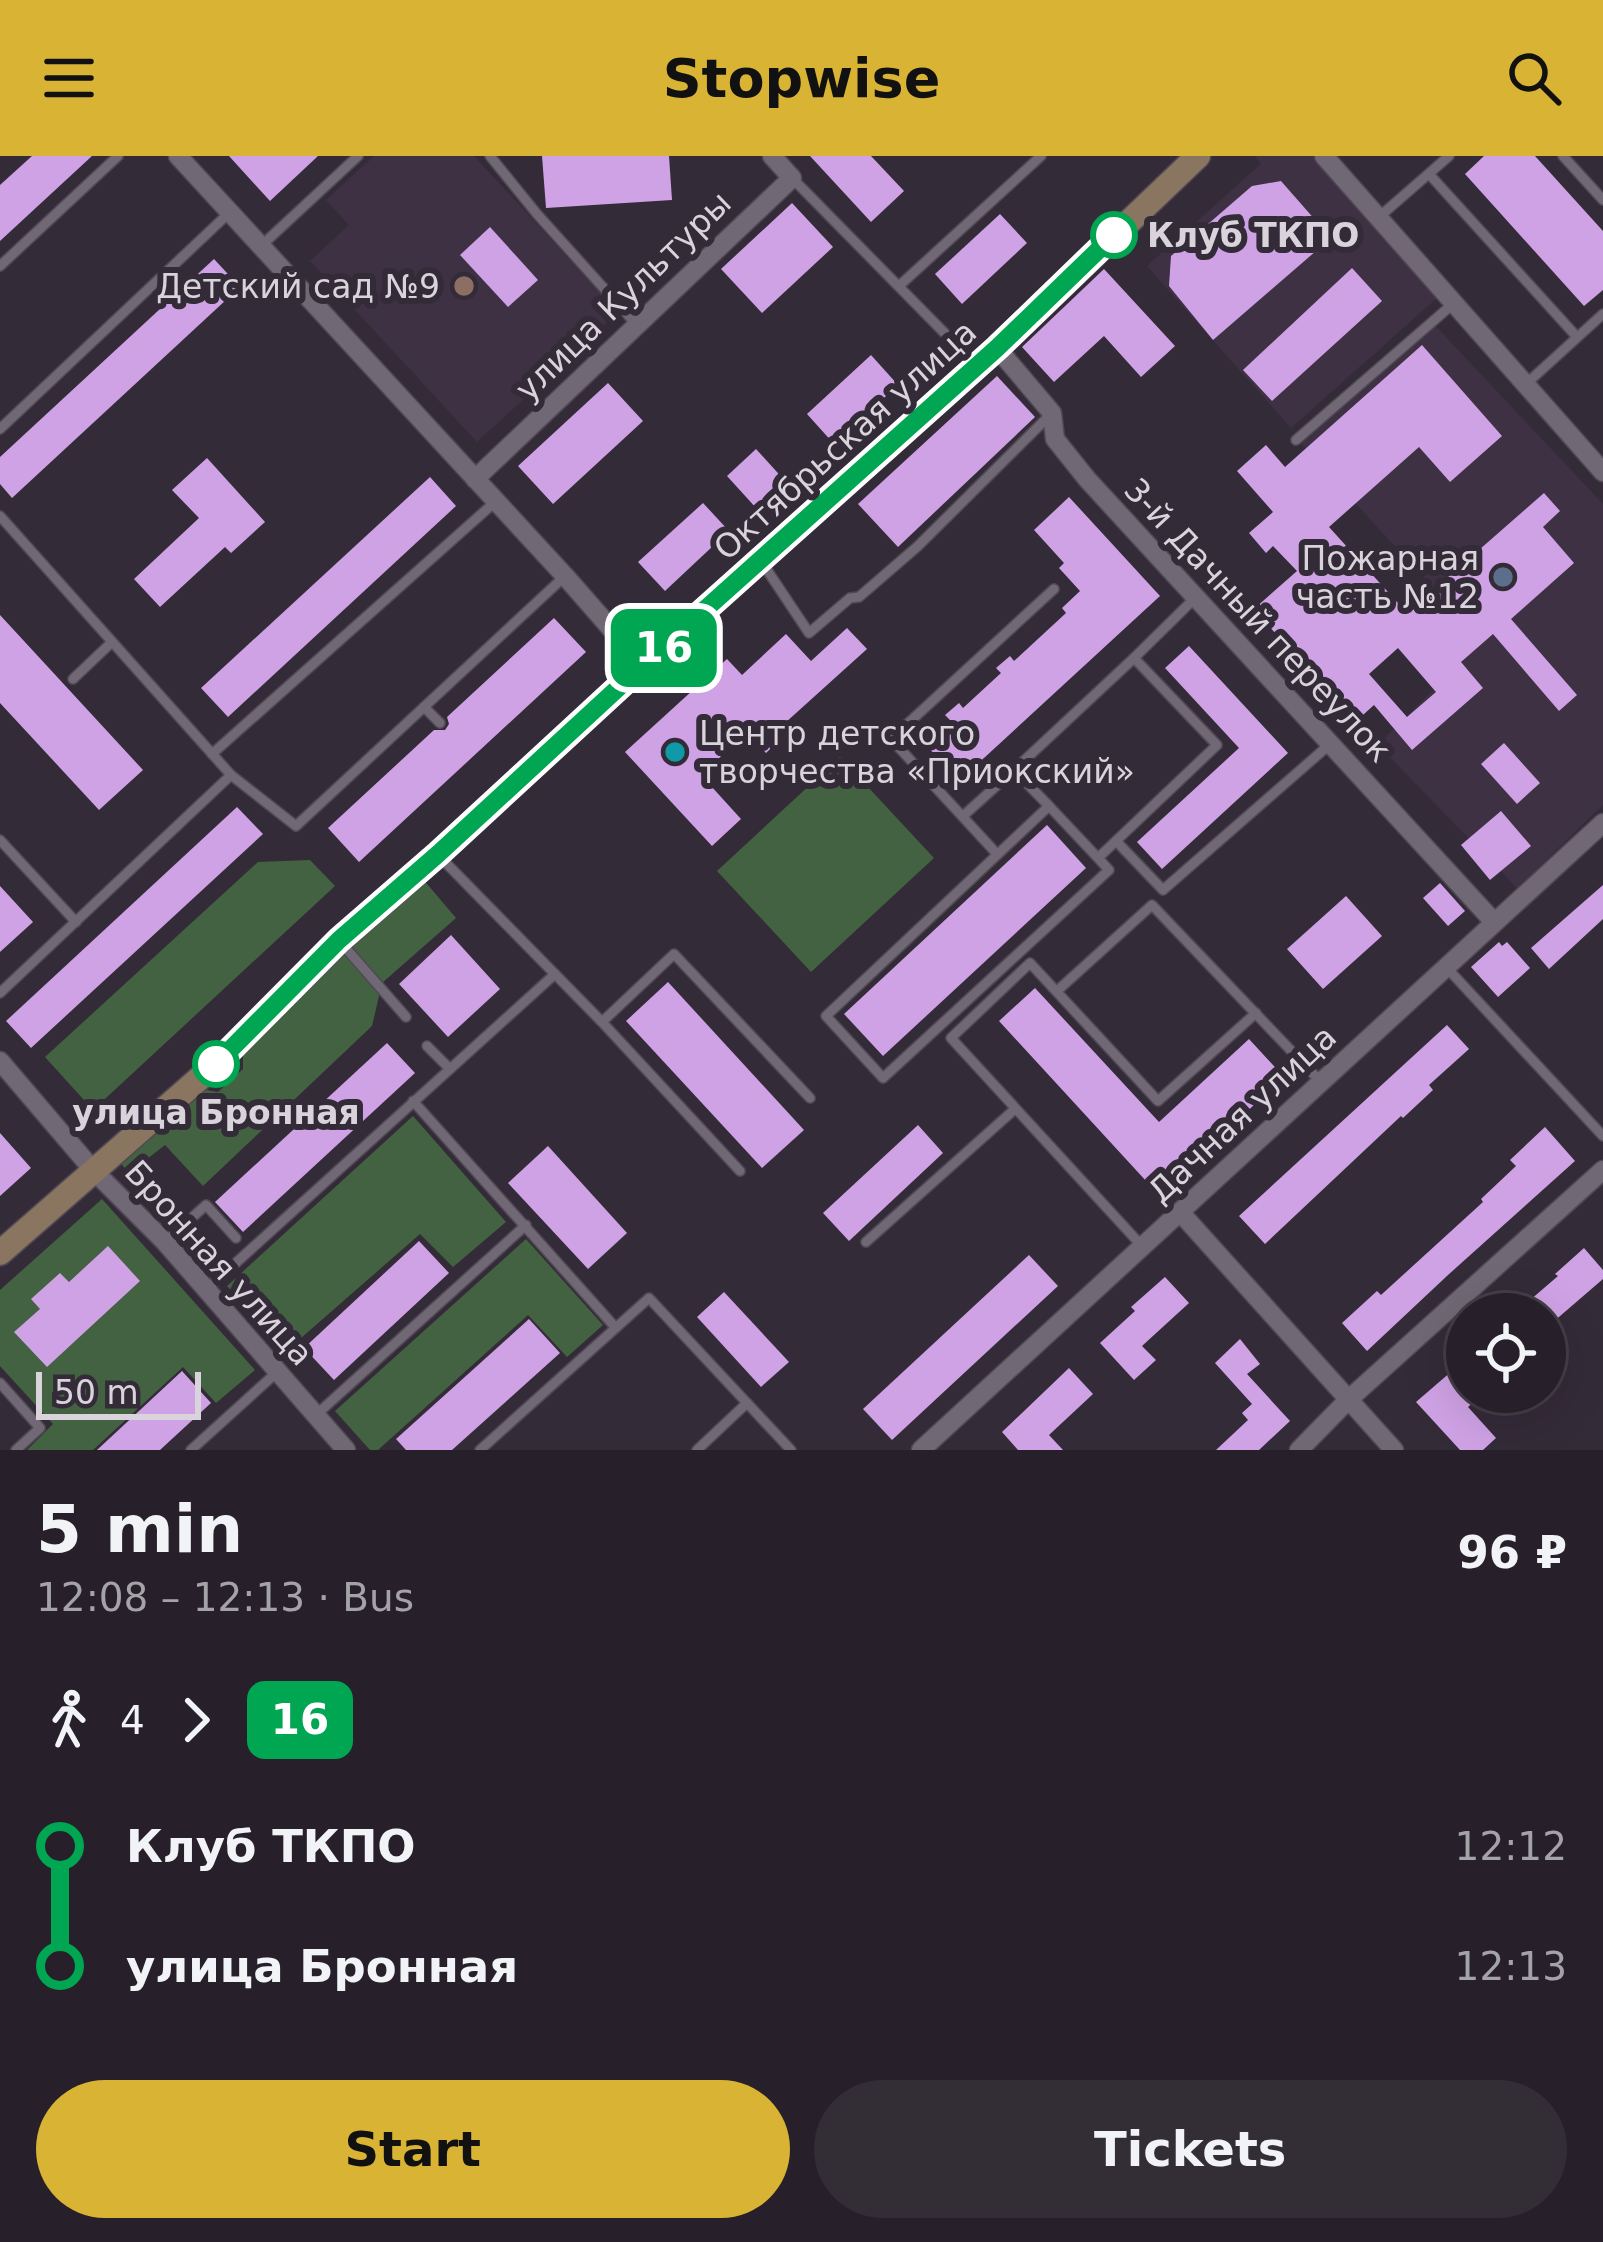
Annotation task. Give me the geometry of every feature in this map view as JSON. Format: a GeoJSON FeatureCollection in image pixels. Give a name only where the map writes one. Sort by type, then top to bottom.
{"type":"FeatureCollection","features":[{"type":"Feature","properties":{"kind":"main road","name":"Октябрьская улица"},"geometry":{"type":"LineString","coordinates":[[0,1252],[216,1064],[339,940],[997,348],[1198,156]]}},
{"type":"Feature","properties":{"kind":"street"},"geometry":{"type":"LineString","coordinates":[[178,156],[643,665]]}},
{"type":"Feature","properties":{"kind":"street"},"geometry":{"type":"LineString","coordinates":[[772,156],[792,178]]}},
{"type":"Feature","properties":{"kind":"street"},"geometry":{"type":"LineString","coordinates":[[1324,156],[1603,472]]}},
{"type":"Feature","properties":{"kind":"street","name":"улица Культуры"},"geometry":{"type":"LineString","coordinates":[[475,479],[792,178]]}},
{"type":"Feature","properties":{"kind":"street","name":"3-й Дачный переулок"},"geometry":{"type":"LineString","coordinates":[[997,348],[1052,413],[1054,439],[1088,479],[1495,922]]}},
{"type":"Feature","properties":{"kind":"street","name":"Дачная улица"},"geometry":{"type":"LineString","coordinates":[[921,1450],[1603,823]]}},
{"type":"Feature","properties":{"kind":"street","name":"Бронная улица"},"geometry":{"type":"LineString","coordinates":[[0,1061],[346,1450]]}},
{"type":"Feature","properties":{"kind":"street"},"geometry":{"type":"LineString","coordinates":[[1299,1450],[1603,1170]]}},
{"type":"Feature","properties":{"kind":"street"},"geometry":{"type":"LineString","coordinates":[[1180,1212],[1394,1450]]}},
{"type":"Feature","properties":{"kind":"lane"},"geometry":{"type":"LineString","coordinates":[[0,266],[118,156]]}},
{"type":"Feature","properties":{"kind":"lane"},"geometry":{"type":"LineString","coordinates":[[261,246],[358,156]]}},
{"type":"Feature","properties":{"kind":"lane"},"geometry":{"type":"LineString","coordinates":[[490,156],[636,324]]}},
{"type":"Feature","properties":{"kind":"lane"},"geometry":{"type":"LineString","coordinates":[[899,286],[1041,156]]}},
{"type":"Feature","properties":{"kind":"lane"},"geometry":{"type":"LineString","coordinates":[[1379,217],[1449,156]]}},
{"type":"Feature","properties":{"kind":"lane"},"geometry":{"type":"LineString","coordinates":[[1563,156],[1603,200]]}},
{"type":"Feature","properties":{"kind":"lane"},"geometry":{"type":"LineString","coordinates":[[1429,174],[1577,338]]}},
{"type":"Feature","properties":{"kind":"lane"},"geometry":{"type":"LineString","coordinates":[[792,178],[976,365]]}},
{"type":"Feature","properties":{"kind":"lane"},"geometry":{"type":"LineString","coordinates":[[0,429],[230,212]]}},
{"type":"Feature","properties":{"kind":"lane"},"geometry":{"type":"LineString","coordinates":[[1296,440],[1454,303]]}},
{"type":"Feature","properties":{"kind":"lane"},"geometry":{"type":"LineString","coordinates":[[1526,384],[1603,314]]}},
{"type":"Feature","properties":{"kind":"lane"},"geometry":{"type":"LineString","coordinates":[[761,561],[809,633],[850,598],[860,597],[918,546],[1052,413]]}},
{"type":"Feature","properties":{"kind":"lane"},"geometry":{"type":"LineString","coordinates":[[212,754],[496,501]]}},
{"type":"Feature","properties":{"kind":"lane"},"geometry":{"type":"LineString","coordinates":[[0,516],[231,775],[296,826],[566,576]]}},
{"type":"Feature","properties":{"kind":"lane"},"geometry":{"type":"LineString","coordinates":[[997,854],[891,739],[1054,589]]}},
{"type":"Feature","properties":{"kind":"lane"},"geometry":{"type":"LineString","coordinates":[[963,816],[1197,596]]}},
{"type":"Feature","properties":{"kind":"lane"},"geometry":{"type":"LineString","coordinates":[[73,679],[112,642]]}},
{"type":"Feature","properties":{"kind":"lane"},"geometry":{"type":"LineString","coordinates":[[1097,857],[1217,746],[1134,658]]}},
{"type":"Feature","properties":{"kind":"lane"},"geometry":{"type":"LineString","coordinates":[[424,707],[440,723]]}},
{"type":"Feature","properties":{"kind":"lane"},"geometry":{"type":"LineString","coordinates":[[1116,841],[1163,890],[1331,743]]}},
{"type":"Feature","properties":{"kind":"lane"},"geometry":{"type":"LineString","coordinates":[[1013,770],[1048,806],[1097,857],[1109,870],[883,1078],[826,1016],[1048,806]]}},
{"type":"Feature","properties":{"kind":"lane"},"geometry":{"type":"LineString","coordinates":[[2,986],[231,775]]}},
{"type":"Feature","properties":{"kind":"lane"},"geometry":{"type":"LineString","coordinates":[[0,840],[76,922]]}},
{"type":"Feature","properties":{"kind":"lane"},"geometry":{"type":"LineString","coordinates":[[438,854],[740,1171]]}},
{"type":"Feature","properties":{"kind":"lane"},"geometry":{"type":"LineString","coordinates":[[1057,992],[1152,905],[1321,1082]]}},
{"type":"Feature","properties":{"kind":"lane"},"geometry":{"type":"LineString","coordinates":[[339,940],[406,1018]]}},
{"type":"Feature","properties":{"kind":"lane"},"geometry":{"type":"LineString","coordinates":[[602,1022],[674,954],[810,1098]]}},
{"type":"Feature","properties":{"kind":"lane"},"geometry":{"type":"LineString","coordinates":[[1142,1246],[951,1038],[1030,963],[1159,1101],[1256,1013]]}},
{"type":"Feature","properties":{"kind":"lane"},"geometry":{"type":"LineString","coordinates":[[1446,967],[1603,1136]]}},
{"type":"Feature","properties":{"kind":"lane"},"geometry":{"type":"LineString","coordinates":[[207,1289],[555,974]]}},
{"type":"Feature","properties":{"kind":"lane"},"geometry":{"type":"LineString","coordinates":[[428,1046],[449,1068]]}},
{"type":"Feature","properties":{"kind":"lane"},"geometry":{"type":"LineString","coordinates":[[413,1101],[615,1327]]}},
{"type":"Feature","properties":{"kind":"lane"},"geometry":{"type":"LineString","coordinates":[[866,1242],[1015,1109]]}},
{"type":"Feature","properties":{"kind":"lane"},"geometry":{"type":"LineString","coordinates":[[165,1242],[206,1205],[236,1238]]}},
{"type":"Feature","properties":{"kind":"lane"},"geometry":{"type":"LineString","coordinates":[[316,1414],[526,1225]]}},
{"type":"Feature","properties":{"kind":"lane"},"geometry":{"type":"LineString","coordinates":[[480,1450],[649,1298],[790,1450]]}},
{"type":"Feature","properties":{"kind":"lane"},"geometry":{"type":"LineString","coordinates":[[191,1450],[278,1371]]}},
{"type":"Feature","properties":{"kind":"lane"},"geometry":{"type":"LineString","coordinates":[[0,1383],[40,1428],[16,1450]]}},
{"type":"Feature","properties":{"kind":"lane"},"geometry":{"type":"LineString","coordinates":[[697,1450],[747,1403]]}},
{"type":"Feature","properties":{"kind":"shaded area","name":"Детский сад №9"},"geometry":{"type":"Polygon","coordinates":[[[374,156],[474,156],[618,312],[477,442],[310,261],[349,225],[326,200],[374,156]]]}},
{"type":"Feature","properties":{"kind":"shaded area"},"geometry":{"type":"Polygon","coordinates":[[[1255,156],[1313,156],[1438,297],[1291,428],[1147,266],[1261,164],[1255,156]]]}},
{"type":"Feature","properties":{"kind":"shaded area"},"geometry":{"type":"Polygon","coordinates":[[[1429,319],[1603,504],[1603,805],[1517,888],[1378,745],[1482,641],[1300,443],[1429,319]]]}},
{"type":"Feature","properties":{"kind":"green space"},"geometry":{"type":"Polygon","coordinates":[[[840,757],[934,858],[811,972],[717,871],[840,757]]]}},
{"type":"Feature","properties":{"kind":"green space"},"geometry":{"type":"Polygon","coordinates":[[[310,860],[335,886],[93,1110],[45,1057],[258,862],[310,860]]]}},
{"type":"Feature","properties":{"kind":"green space"},"geometry":{"type":"Polygon","coordinates":[[[422,878],[456,918],[382,983],[372,1026],[203,1186],[165,1145],[129,1173],[117,1159],[195,1088],[218,1092],[243,1069],[243,1044],[422,878]]]}},
{"type":"Feature","properties":{"kind":"green space"},"geometry":{"type":"Polygon","coordinates":[[[413,1116],[506,1222],[453,1267],[420,1234],[285,1352],[227,1286],[413,1116]]]}},
{"type":"Feature","properties":{"kind":"green space"},"geometry":{"type":"Polygon","coordinates":[[[102,1199],[255,1370],[216,1403],[183,1367],[93,1450],[27,1450],[53,1424],[0,1366],[0,1290],[102,1199]]]}},
{"type":"Feature","properties":{"kind":"green space"},"geometry":{"type":"Polygon","coordinates":[[[526,1239],[603,1325],[567,1357],[528,1315],[378,1450],[370,1450],[335,1411],[526,1239]]]}},
{"type":"Feature","properties":{"kind":"building"},"geometry":{"type":"Polygon","coordinates":[[[32,156],[92,156],[0,241],[0,185],[32,156]]]}},
{"type":"Feature","properties":{"kind":"building"},"geometry":{"type":"Polygon","coordinates":[[[229,156],[318,156],[270,201],[229,156]]]}},
{"type":"Feature","properties":{"kind":"building"},"geometry":{"type":"Polygon","coordinates":[[[542,156],[669,156],[672,200],[546,208],[542,156]]]}},
{"type":"Feature","properties":{"kind":"building"},"geometry":{"type":"Polygon","coordinates":[[[810,156],[871,156],[904,191],[871,222],[810,156]]]}},
{"type":"Feature","properties":{"kind":"building"},"geometry":{"type":"Polygon","coordinates":[[[1484,156],[1535,156],[1603,231],[1603,290],[1584,306],[1465,174],[1484,156]]]}},
{"type":"Feature","properties":{"kind":"building"},"geometry":{"type":"Polygon","coordinates":[[[1281,181],[1331,238],[1213,340],[1169,286],[1171,256],[1252,186],[1281,181]]]}},
{"type":"Feature","properties":{"kind":"building"},"geometry":{"type":"Polygon","coordinates":[[[792,203],[833,247],[762,313],[721,269],[792,203]]]}},
{"type":"Feature","properties":{"kind":"building"},"geometry":{"type":"Polygon","coordinates":[[[1000,214],[1027,243],[962,304],[935,274],[1000,214]]]}},
{"type":"Feature","properties":{"kind":"building"},"geometry":{"type":"Polygon","coordinates":[[[490,227],[538,280],[508,307],[460,255],[490,227]]]}},
{"type":"Feature","properties":{"kind":"building"},"geometry":{"type":"Polygon","coordinates":[[[214,259],[240,287],[12,498],[0,484],[0,457],[214,259]]]}},
{"type":"Feature","properties":{"kind":"building"},"geometry":{"type":"Polygon","coordinates":[[[1352,268],[1382,301],[1272,401],[1243,370],[1352,268]]]}},
{"type":"Feature","properties":{"kind":"building"},"geometry":{"type":"Polygon","coordinates":[[[1104,269],[1175,346],[1141,377],[1104,336],[1054,382],[1022,347],[1104,269]]]}},
{"type":"Feature","properties":{"kind":"building"},"geometry":{"type":"Polygon","coordinates":[[[1422,345],[1502,436],[1450,482],[1419,447],[1329,527],[1407,613],[1544,493],[1560,511],[1543,527],[1574,563],[1511,619],[1577,695],[1559,711],[1493,634],[1461,662],[1483,688],[1412,750],[1374,705],[1354,723],[1254,609],[1297,571],[1273,546],[1266,553],[1249,533],[1273,512],[1237,471],[1266,445],[1285,467],[1422,345]],[[1398,648],[1369,674],[1407,717],[1436,692],[1398,648]]]}},
{"type":"Feature","properties":{"kind":"building"},"geometry":{"type":"Polygon","coordinates":[[[871,355],[898,385],[834,444],[807,414],[871,355]]]}},
{"type":"Feature","properties":{"kind":"building"},"geometry":{"type":"Polygon","coordinates":[[[997,376],[1035,417],[898,547],[858,504],[997,376]]]}},
{"type":"Feature","properties":{"kind":"building"},"geometry":{"type":"Polygon","coordinates":[[[608,383],[643,421],[553,504],[518,466],[608,383]]]}},
{"type":"Feature","properties":{"kind":"building"},"geometry":{"type":"Polygon","coordinates":[[[756,449],[786,482],[757,509],[727,476],[756,449]]]}},
{"type":"Feature","properties":{"kind":"building"},"geometry":{"type":"Polygon","coordinates":[[[207,458],[265,522],[231,553],[225,547],[160,607],[134,579],[199,518],[172,490],[207,458]]]}},
{"type":"Feature","properties":{"kind":"building"},"geometry":{"type":"Polygon","coordinates":[[[430,477],[456,506],[228,717],[201,688],[430,477]]]}},
{"type":"Feature","properties":{"kind":"building"},"geometry":{"type":"Polygon","coordinates":[[[1069,497],[1160,596],[959,781],[925,744],[950,720],[945,715],[959,703],[963,708],[1001,673],[996,668],[1010,656],[1014,661],[1066,613],[1062,608],[1080,591],[1059,568],[1064,563],[1034,530],[1069,497]]]}},
{"type":"Feature","properties":{"kind":"building"},"geometry":{"type":"Polygon","coordinates":[[[703,503],[729,531],[665,591],[638,562],[703,503]]]}},
{"type":"Feature","properties":{"kind":"building"},"geometry":{"type":"Polygon","coordinates":[[[0,615],[143,770],[99,810],[0,703],[0,615]]]}},
{"type":"Feature","properties":{"kind":"building"},"geometry":{"type":"Polygon","coordinates":[[[554,618],[586,652],[359,862],[328,828],[434,730],[445,730],[447,717],[554,618]]]}},
{"type":"Feature","properties":{"kind":"building","name":"Центр детского творчества «Приокский»"},"geometry":{"type":"Polygon","coordinates":[[[847,628],[867,649],[785,723],[791,729],[766,753],[747,732],[701,775],[741,819],[712,846],[625,752],[727,659],[742,675],[786,634],[811,661],[847,628]]]}},
{"type":"Feature","properties":{"kind":"building"},"geometry":{"type":"Polygon","coordinates":[[[1189,646],[1288,753],[1162,869],[1137,842],[1239,748],[1165,668],[1189,646]]]}},
{"type":"Feature","properties":{"kind":"building"},"geometry":{"type":"Polygon","coordinates":[[[1504,743],[1540,783],[1517,804],[1481,764],[1504,743]]]}},
{"type":"Feature","properties":{"kind":"building"},"geometry":{"type":"Polygon","coordinates":[[[237,807],[263,834],[31,1048],[6,1021],[237,807]]]}},
{"type":"Feature","properties":{"kind":"building"},"geometry":{"type":"Polygon","coordinates":[[[1501,811],[1531,846],[1490,880],[1461,845],[1501,811]]]}},
{"type":"Feature","properties":{"kind":"building"},"geometry":{"type":"Polygon","coordinates":[[[1047,825],[1086,868],[883,1056],[844,1014],[1047,825]]]}},
{"type":"Feature","properties":{"kind":"building"},"geometry":{"type":"Polygon","coordinates":[[[1440,883],[1465,911],[1448,926],[1423,898],[1440,883]]]}},
{"type":"Feature","properties":{"kind":"building"},"geometry":{"type":"Polygon","coordinates":[[[1603,885],[1603,919],[1549,969],[1531,948],[1603,885]]]}},
{"type":"Feature","properties":{"kind":"building"},"geometry":{"type":"Polygon","coordinates":[[[0,886],[33,922],[0,952],[0,886]]]}},
{"type":"Feature","properties":{"kind":"building"},"geometry":{"type":"Polygon","coordinates":[[[1346,896],[1382,936],[1323,989],[1287,949],[1346,896]]]}},
{"type":"Feature","properties":{"kind":"building"},"geometry":{"type":"Polygon","coordinates":[[[451,935],[500,989],[448,1037],[399,984],[451,935]]]}},
{"type":"Feature","properties":{"kind":"building"},"geometry":{"type":"Polygon","coordinates":[[[1499,942],[1502,946],[1507,942],[1530,968],[1498,997],[1471,967],[1499,942]]]}},
{"type":"Feature","properties":{"kind":"building"},"geometry":{"type":"Polygon","coordinates":[[[668,982],[804,1130],[762,1168],[626,1021],[668,982]]]}},
{"type":"Feature","properties":{"kind":"building"},"geometry":{"type":"Polygon","coordinates":[[[1035,988],[1159,1122],[1249,1039],[1284,1077],[1158,1194],[999,1021],[1035,988]]]}},
{"type":"Feature","properties":{"kind":"building"},"geometry":{"type":"Polygon","coordinates":[[[1447,1025],[1469,1049],[1429,1085],[1433,1090],[1265,1244],[1239,1216],[1447,1025]]]}},
{"type":"Feature","properties":{"kind":"building"},"geometry":{"type":"Polygon","coordinates":[[[387,1043],[415,1073],[243,1232],[215,1202],[387,1043]]]}},
{"type":"Feature","properties":{"kind":"building"},"geometry":{"type":"Polygon","coordinates":[[[918,1125],[943,1153],[849,1241],[823,1213],[918,1125]]]}},
{"type":"Feature","properties":{"kind":"building"},"geometry":{"type":"Polygon","coordinates":[[[1545,1127],[1575,1161],[1367,1351],[1342,1323],[1377,1291],[1381,1295],[1483,1202],[1516,1166],[1510,1160],[1545,1127]]]}},
{"type":"Feature","properties":{"kind":"building"},"geometry":{"type":"Polygon","coordinates":[[[0,1133],[31,1168],[0,1196],[0,1133]]]}},
{"type":"Feature","properties":{"kind":"building"},"geometry":{"type":"Polygon","coordinates":[[[548,1146],[627,1233],[588,1269],[508,1183],[548,1146]]]}},
{"type":"Feature","properties":{"kind":"building"},"geometry":{"type":"Polygon","coordinates":[[[419,1241],[449,1273],[334,1380],[304,1348],[419,1241]]]}},
{"type":"Feature","properties":{"kind":"building"},"geometry":{"type":"Polygon","coordinates":[[[108,1246],[140,1281],[47,1367],[14,1332],[40,1309],[31,1299],[60,1273],[69,1282],[108,1246]]]}},
{"type":"Feature","properties":{"kind":"building"},"geometry":{"type":"Polygon","coordinates":[[[1584,1248],[1603,1270],[1603,1279],[1566,1311],[1566,1293],[1538,1293],[1558,1276],[1555,1274],[1584,1248]]]}},
{"type":"Feature","properties":{"kind":"building"},"geometry":{"type":"Polygon","coordinates":[[[1029,1255],[1058,1286],[892,1440],[863,1409],[1029,1255]]]}},
{"type":"Feature","properties":{"kind":"building"},"geometry":{"type":"Polygon","coordinates":[[[1165,1277],[1189,1303],[1142,1346],[1156,1360],[1134,1380],[1100,1343],[1165,1277]]]}},
{"type":"Feature","properties":{"kind":"building"},"geometry":{"type":"Polygon","coordinates":[[[724,1292],[789,1362],[761,1387],[697,1317],[724,1292]]]}},
{"type":"Feature","properties":{"kind":"building"},"geometry":{"type":"Polygon","coordinates":[[[529,1319],[560,1353],[452,1450],[406,1450],[396,1439],[529,1319]]]}},
{"type":"Feature","properties":{"kind":"building"},"geometry":{"type":"Polygon","coordinates":[[[1240,1339],[1260,1364],[1247,1374],[1290,1421],[1259,1450],[1216,1450],[1248,1420],[1242,1413],[1252,1404],[1215,1363],[1240,1339]]]}},
{"type":"Feature","properties":{"kind":"building"},"geometry":{"type":"Polygon","coordinates":[[[1069,1368],[1093,1394],[1049,1435],[1063,1450],[1018,1450],[1002,1432],[1069,1368]]]}},
{"type":"Feature","properties":{"kind":"building"},"geometry":{"type":"Polygon","coordinates":[[[182,1371],[211,1403],[160,1450],[97,1450],[182,1371]]]}},
{"type":"Feature","properties":{"kind":"building"},"geometry":{"type":"Polygon","coordinates":[[[1446,1376],[1446,1413],[1473,1413],[1496,1438],[1483,1450],[1460,1450],[1416,1402],[1446,1376]]]}},
{"type":"Feature","properties":{"kind":"bus line","name":"16"},"geometry":{"type":"LineString","coordinates":[[216,1064],[339,940],[997,348],[1114,235]]}},
{"type":"Feature","properties":{"kind":"place","name":"Клуб ТКПО"},"geometry":{"type":"Point","coordinates":[1114,235]}},
{"type":"Feature","properties":{"kind":"place","name":"Детский сад №9"},"geometry":{"type":"Point","coordinates":[464,286]}},
{"type":"Feature","properties":{"kind":"place","name":"Пожарная часть №12"},"geometry":{"type":"Point","coordinates":[1503,577]}},
{"type":"Feature","properties":{"kind":"place","name":"Центр детского творчества «Приокский»"},"geometry":{"type":"Point","coordinates":[675,752]}},
{"type":"Feature","properties":{"kind":"place","name":"улица Бронная"},"geometry":{"type":"Point","coordinates":[216,1064]}}]}
